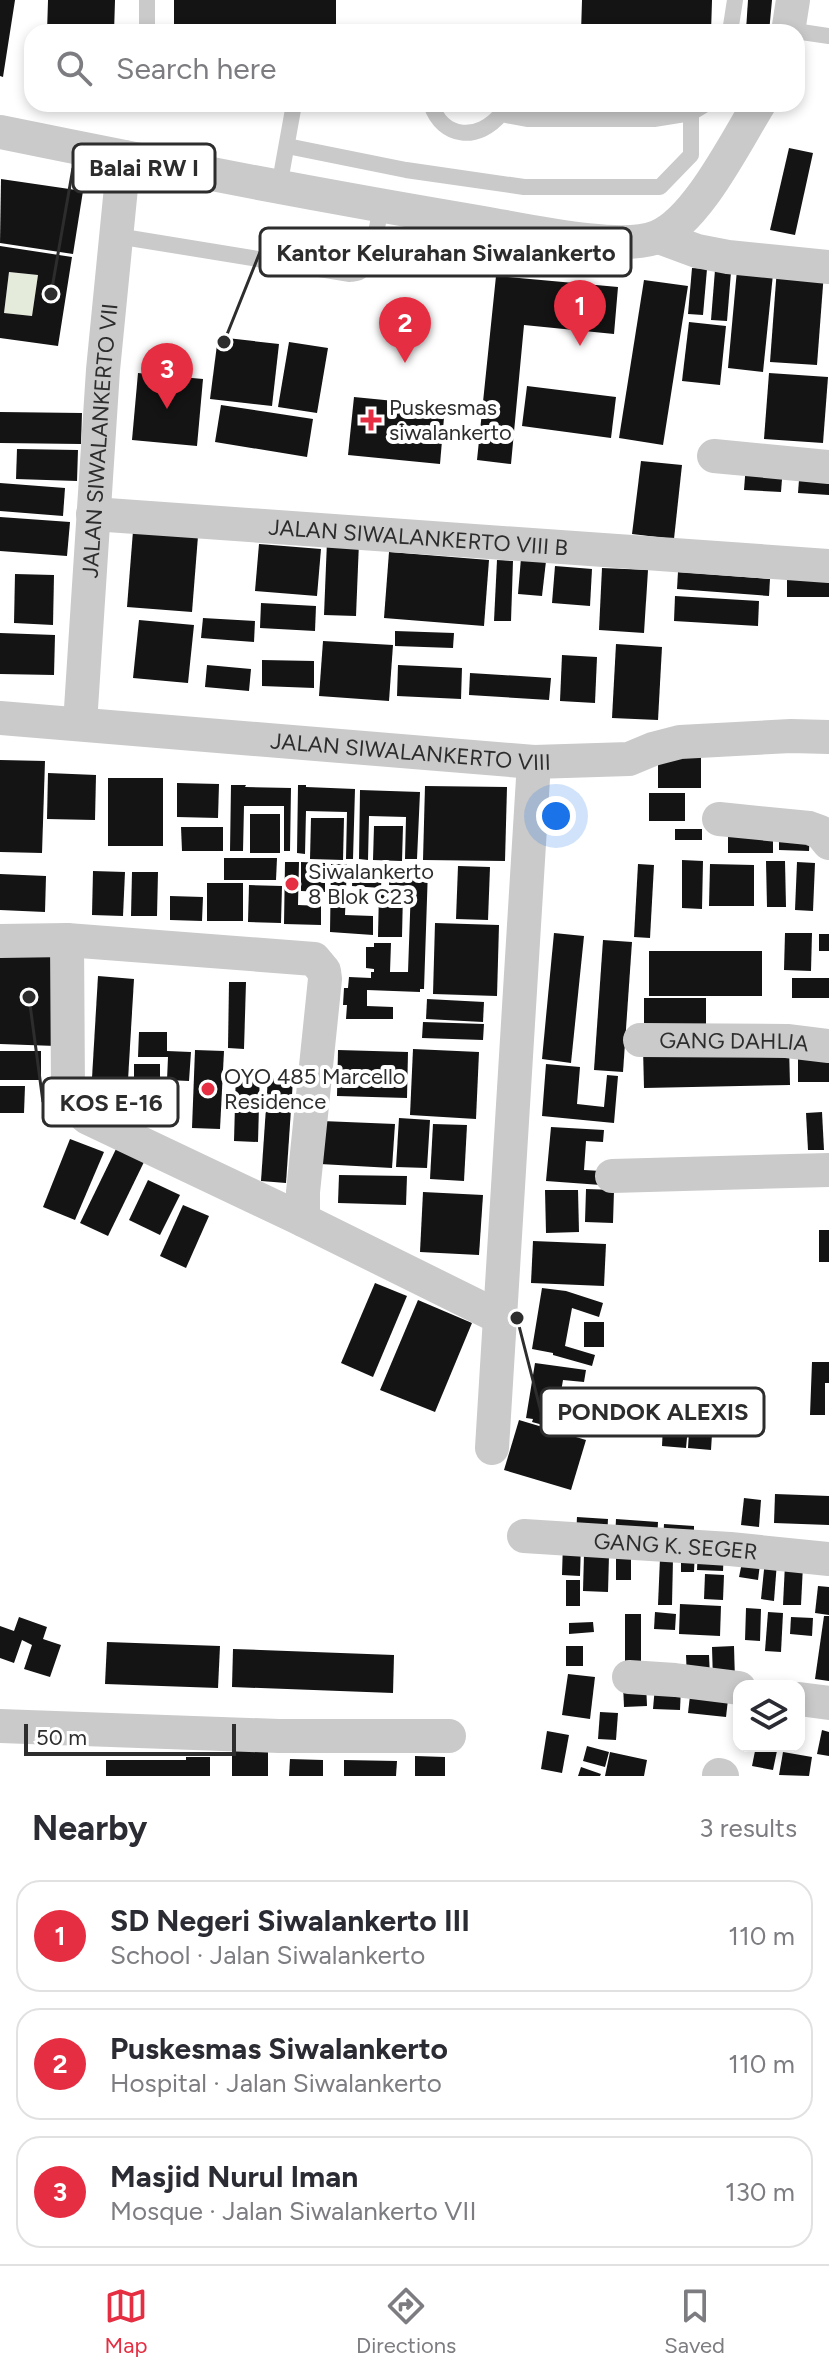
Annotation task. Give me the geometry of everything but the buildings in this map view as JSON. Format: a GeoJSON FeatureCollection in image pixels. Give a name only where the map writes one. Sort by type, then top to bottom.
{"type":"FeatureCollection","features":[{"type":"Feature","properties":{"kind":"street"},"geometry":{"type":"LineString","coordinates":[[0,132],[381,206],[627,243],[659,237],[684,217],[699,201],[754,112]]}},
{"type":"Feature","properties":{"kind":"street","name":"JALAN SIWALANKERTO VII"},"geometry":{"type":"LineString","coordinates":[[80,724],[103,370],[124,157]]}},
{"type":"Feature","properties":{"kind":"street"},"geometry":{"type":"LineString","coordinates":[[659,237],[697,251],[728,257],[829,267]]}},
{"type":"Feature","properties":{"kind":"street"},"geometry":{"type":"LineString","coordinates":[[714,456],[829,467]]}},
{"type":"Feature","properties":{"kind":"street","name":"JALAN SIWALANKERTO VIII B"},"geometry":{"type":"LineString","coordinates":[[93,514],[829,566]]}},
{"type":"Feature","properties":{"kind":"street","name":"JALAN SIWALANKERTO VIII"},"geometry":{"type":"LineString","coordinates":[[0,718],[534,762],[629,759],[680,742],[824,737]]}},
{"type":"Feature","properties":{"kind":"street"},"geometry":{"type":"LineString","coordinates":[[492,1448],[534,762]]}},
{"type":"Feature","properties":{"kind":"street"},"geometry":{"type":"LineString","coordinates":[[719,819],[809,828],[820,832],[829,843]]}},
{"type":"Feature","properties":{"kind":"street"},"geometry":{"type":"LineString","coordinates":[[67,940],[68,1090],[75,1107],[88,1118],[499,1317]]}},
{"type":"Feature","properties":{"kind":"street"},"geometry":{"type":"LineString","coordinates":[[0,941],[67,940],[307,958],[320,964],[325,979],[303,1192],[303,1220]]}},
{"type":"Feature","properties":{"kind":"street","name":"GANG DAHLIA"},"geometry":{"type":"LineString","coordinates":[[640,1040],[787,1041],[829,1046]]}},
{"type":"Feature","properties":{"kind":"street"},"geometry":{"type":"LineString","coordinates":[[612,1176],[829,1170]]}},
{"type":"Feature","properties":{"kind":"street","name":"GANG K. SEGER"},"geometry":{"type":"LineString","coordinates":[[524,1536],[730,1549],[829,1559]]}},
{"type":"Feature","properties":{"kind":"street"},"geometry":{"type":"LineString","coordinates":[[629,1677],[733,1687]]}},
{"type":"Feature","properties":{"kind":"street"},"geometry":{"type":"LineString","coordinates":[[805,1700],[829,1703]]}},
{"type":"Feature","properties":{"kind":"street"},"geometry":{"type":"LineString","coordinates":[[4,1724],[279,1736],[449,1736]]}},
{"type":"Feature","properties":{"kind":"lane"},"geometry":{"type":"LineString","coordinates":[[147,0],[147,24]]}},
{"type":"Feature","properties":{"kind":"lane"},"geometry":{"type":"LineString","coordinates":[[731,24],[735,0]]}},
{"type":"Feature","properties":{"kind":"lane"},"geometry":{"type":"LineString","coordinates":[[805,27],[829,36]]}},
{"type":"Feature","properties":{"kind":"lane"},"geometry":{"type":"LineString","coordinates":[[279,187],[293,112]]}},
{"type":"Feature","properties":{"kind":"lane"},"geometry":{"type":"LineString","coordinates":[[434,112],[443,124],[454,131],[468,134],[492,125],[501,114],[527,119],[585,120],[654,119],[685,112]]}},
{"type":"Feature","properties":{"kind":"lane"},"geometry":{"type":"LineString","coordinates":[[287,146],[406,170],[524,187],[660,187],[691,155],[698,112]]}},
{"type":"Feature","properties":{"kind":"lane"},"geometry":{"type":"LineString","coordinates":[[117,236],[350,274],[363,269],[381,206]]}},
{"type":"Feature","properties":{"kind":"green space"},"geometry":{"type":"Polygon","coordinates":[[[9,272],[38,275],[32,316],[4,313],[9,272]]]}},
{"type":"Feature","properties":{"kind":"place","name":"Balai RW I"},"geometry":{"type":"Point","coordinates":[51,294]}},
{"type":"Feature","properties":{"kind":"place","name":"Kantor Kelurahan Siwalankerto"},"geometry":{"type":"Point","coordinates":[224,342]}},
{"type":"Feature","properties":{"kind":"place","name":"SD Negeri Siwalankerto III"},"geometry":{"type":"Point","coordinates":[580,346]}},
{"type":"Feature","properties":{"kind":"place","name":"Puskesmas Siwalankerto"},"geometry":{"type":"Point","coordinates":[405,363]}},
{"type":"Feature","properties":{"kind":"place","name":"Masjid Nurul Iman"},"geometry":{"type":"Point","coordinates":[167,409]}},
{"type":"Feature","properties":{"kind":"place","name":"Puskesmas siwalankerto"},"geometry":{"type":"Point","coordinates":[371,420]}},
{"type":"Feature","properties":{"kind":"place","name":"Siwalankerto 8 Blok C23"},"geometry":{"type":"Point","coordinates":[292,884]}},
{"type":"Feature","properties":{"kind":"place","name":"KOS E-16"},"geometry":{"type":"Point","coordinates":[29,997]}},
{"type":"Feature","properties":{"kind":"place","name":"OYO 485 Marcello Residence"},"geometry":{"type":"Point","coordinates":[208,1089]}},
{"type":"Feature","properties":{"kind":"place","name":"PONDOK ALEXIS"},"geometry":{"type":"Point","coordinates":[517,1318]}}]}
